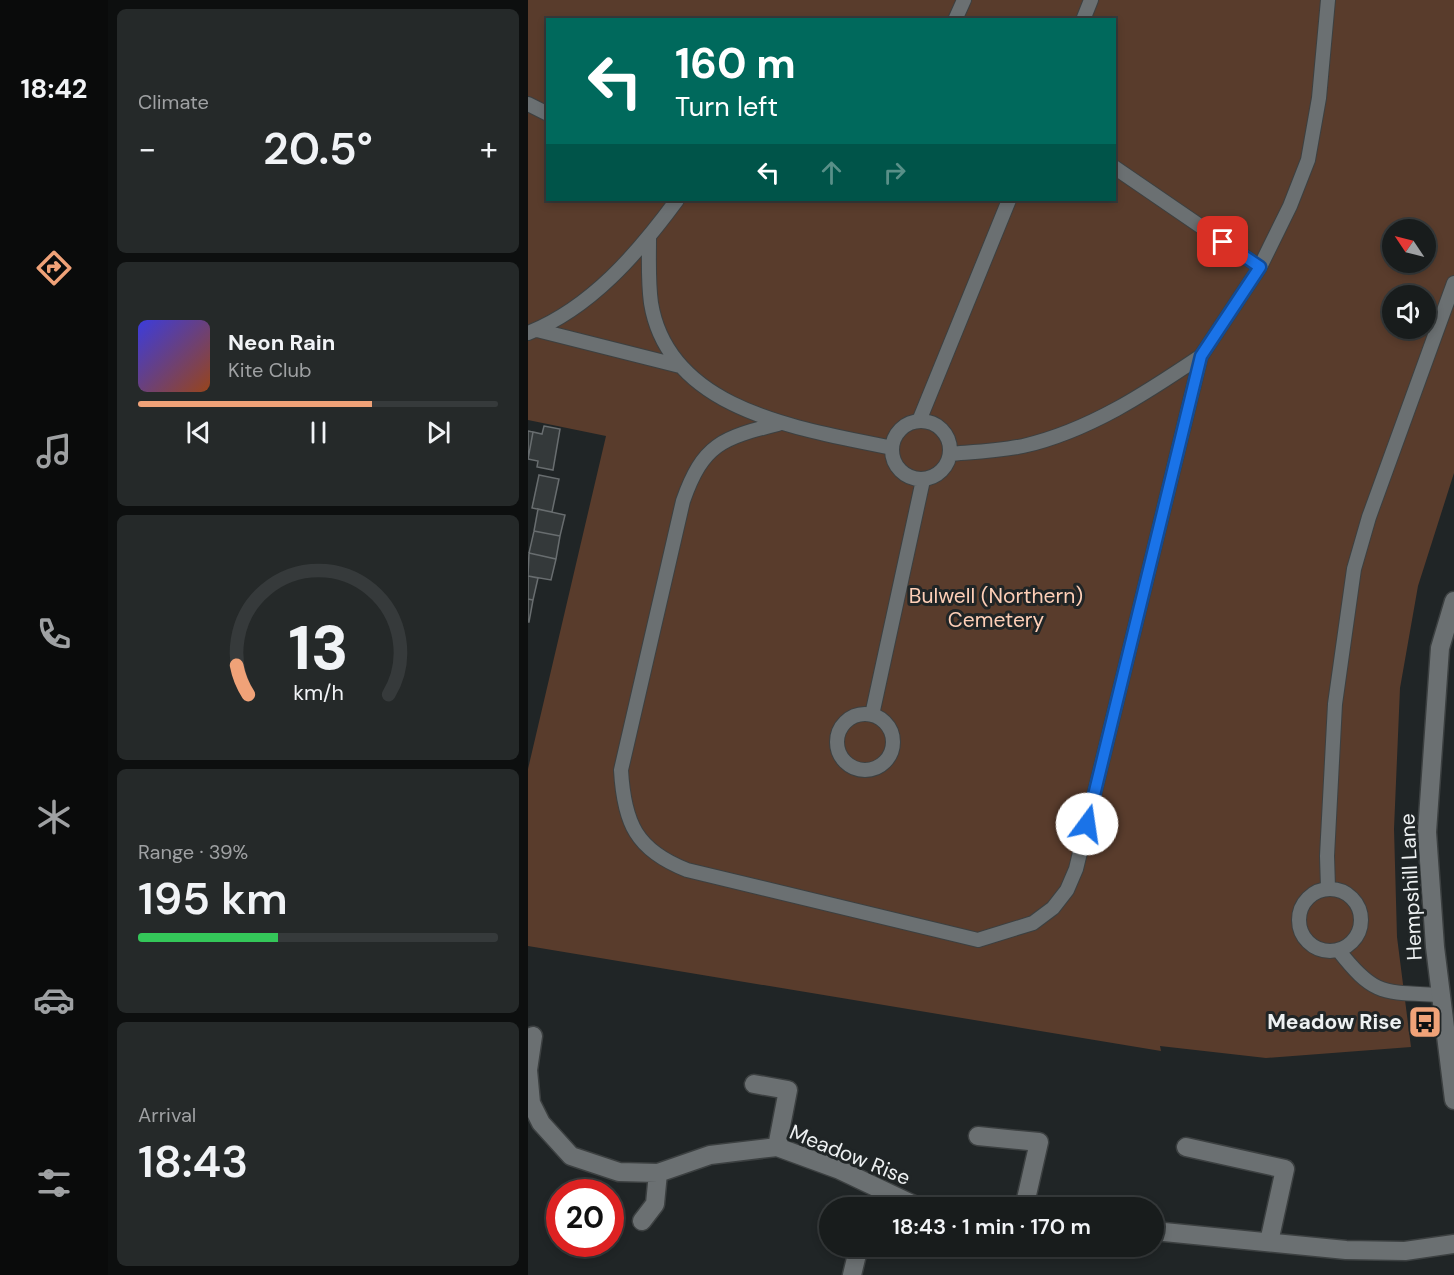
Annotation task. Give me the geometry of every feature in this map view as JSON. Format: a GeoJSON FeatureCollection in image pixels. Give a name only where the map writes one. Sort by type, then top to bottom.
{"type":"FeatureCollection","features":[{"type":"Feature","properties":{"kind":"street","name":"Hempshill Lane"},"geometry":{"type":"LineString","coordinates":[[1454,601],[1440,648],[1427,832],[1441,994],[1454,1100]]}},
{"type":"Feature","properties":{"kind":"street","name":"Meadow Rise"},"geometry":{"type":"LineString","coordinates":[[533,1036],[528,1070],[531,1103],[541,1123],[571,1156],[619,1172],[658,1173],[710,1155],[777,1147],[840,1170],[876,1197]]}},
{"type":"Feature","properties":{"kind":"street"},"geometry":{"type":"LineString","coordinates":[[754,1084],[788,1090],[777,1147]]}},
{"type":"Feature","properties":{"kind":"street"},"geometry":{"type":"LineString","coordinates":[[978,1136],[1039,1142],[1026,1197]]}},
{"type":"Feature","properties":{"kind":"street"},"geometry":{"type":"LineString","coordinates":[[1186,1147],[1285,1169],[1269,1242]]}},
{"type":"Feature","properties":{"kind":"street"},"geometry":{"type":"LineString","coordinates":[[642,1221],[655,1204],[658,1173]]}},
{"type":"Feature","properties":{"kind":"street"},"geometry":{"type":"LineString","coordinates":[[1164,1232],[1346,1250],[1393,1251],[1454,1244]]}},
{"type":"Feature","properties":{"kind":"street"},"geometry":{"type":"LineString","coordinates":[[852,1275],[856,1257]]}},
{"type":"Feature","properties":{"kind":"lane"},"geometry":{"type":"LineString","coordinates":[[956,18],[964,0]]}},
{"type":"Feature","properties":{"kind":"lane"},"geometry":{"type":"LineString","coordinates":[[1084,18],[1091,0]]}},
{"type":"Feature","properties":{"kind":"lane"},"geometry":{"type":"LineString","coordinates":[[778,424],[739,434],[721,442],[706,454],[689,484],[621,770],[625,809],[632,828],[646,847],[659,858],[687,870],[978,940],[1033,923],[1053,908],[1067,890],[1076,869],[1201,356],[1260,267],[1290,206],[1308,160],[1319,98],[1328,0]]}},
{"type":"Feature","properties":{"kind":"lane"},"geometry":{"type":"LineString","coordinates":[[528,104],[546,113]]}},
{"type":"Feature","properties":{"kind":"lane"},"geometry":{"type":"LineString","coordinates":[[1116,168],[1260,267]]}},
{"type":"Feature","properties":{"kind":"lane"},"geometry":{"type":"LineString","coordinates":[[532,332],[551,324],[589,297],[649,239],[676,201]]}},
{"type":"Feature","properties":{"kind":"lane"},"geometry":{"type":"LineString","coordinates":[[919,421],[1009,201]]}},
{"type":"Feature","properties":{"kind":"lane"},"geometry":{"type":"LineString","coordinates":[[649,239],[651,303],[663,337],[680,366],[726,400],[778,424],[892,448]]}},
{"type":"Feature","properties":{"kind":"lane"},"geometry":{"type":"LineString","coordinates":[[1328,888],[1327,856],[1335,704],[1353,569],[1369,517],[1454,283]]}},
{"type":"Feature","properties":{"kind":"lane"},"geometry":{"type":"LineString","coordinates":[[532,332],[680,366]]}},
{"type":"Feature","properties":{"kind":"lane"},"geometry":{"type":"LineString","coordinates":[[950,454],[1023,446],[1082,426],[1160,384],[1201,356]]}},
{"type":"Feature","properties":{"kind":"lane"},"geometry":{"type":"LineString","coordinates":[[919,421],[941,428],[948,437],[950,454],[944,470],[923,480],[912,479],[902,473],[895,464],[892,448],[899,431],[908,424],[919,421]]}},
{"type":"Feature","properties":{"kind":"lane"},"geometry":{"type":"LineString","coordinates":[[872,715],[923,480]]}},
{"type":"Feature","properties":{"kind":"lane"},"geometry":{"type":"LineString","coordinates":[[872,715],[887,724],[893,735],[893,748],[888,759],[878,768],[866,771],[854,768],[840,755],[837,737],[842,725],[852,717],[872,715]]}},
{"type":"Feature","properties":{"kind":"lane"},"geometry":{"type":"LineString","coordinates":[[1328,888],[1349,894],[1358,905],[1362,918],[1359,932],[1354,940],[1339,951],[1325,951],[1312,946],[1302,935],[1299,922],[1301,908],[1309,896],[1328,888]]}},
{"type":"Feature","properties":{"kind":"lane"},"geometry":{"type":"LineString","coordinates":[[1339,951],[1358,975],[1371,986],[1390,992],[1441,994]]}},
{"type":"Feature","properties":{"kind":"green space","name":"Bulwell (Northern) Cemetery"},"geometry":{"type":"Polygon","coordinates":[[[528,0],[1454,0],[1454,473],[1418,586],[1400,688],[1394,829],[1397,937],[1411,1047],[1266,1058],[1160,1046],[1161,1051],[528,946],[528,769],[606,436],[528,420],[528,0]]]}},
{"type":"Feature","properties":{"kind":"building"},"geometry":{"type":"Polygon","coordinates":[[[544,426],[560,429],[553,470],[537,467],[538,461],[528,459],[533,432],[542,434],[544,426]]]}},
{"type":"Feature","properties":{"kind":"building"},"geometry":{"type":"Polygon","coordinates":[[[528,431],[533,432],[528,459],[528,431]]]}},
{"type":"Feature","properties":{"kind":"building"},"geometry":{"type":"Polygon","coordinates":[[[539,475],[559,479],[552,512],[532,508],[539,475]]]}},
{"type":"Feature","properties":{"kind":"building"},"geometry":{"type":"Polygon","coordinates":[[[538,509],[565,515],[560,536],[534,531],[538,509]]]}},
{"type":"Feature","properties":{"kind":"building"},"geometry":{"type":"Polygon","coordinates":[[[534,531],[560,536],[556,559],[529,553],[534,531]]]}},
{"type":"Feature","properties":{"kind":"building"},"geometry":{"type":"Polygon","coordinates":[[[529,553],[556,559],[551,580],[528,576],[529,553]]]}},
{"type":"Feature","properties":{"kind":"building"},"geometry":{"type":"Polygon","coordinates":[[[528,576],[538,578],[533,600],[528,599],[528,576]]]}},
{"type":"Feature","properties":{"kind":"building"},"geometry":{"type":"Polygon","coordinates":[[[528,599],[533,600],[529,622],[528,622],[528,599]]]}},
{"type":"Feature","properties":{"kind":"place","name":"Meadow Rise"},"geometry":{"type":"Point","coordinates":[1425,1022]}},
{"type":"Feature","properties":{"kind":"route"},"geometry":{"type":"LineString","coordinates":[[1087,824],[1201,356],[1260,267],[1223,242]]}}]}
